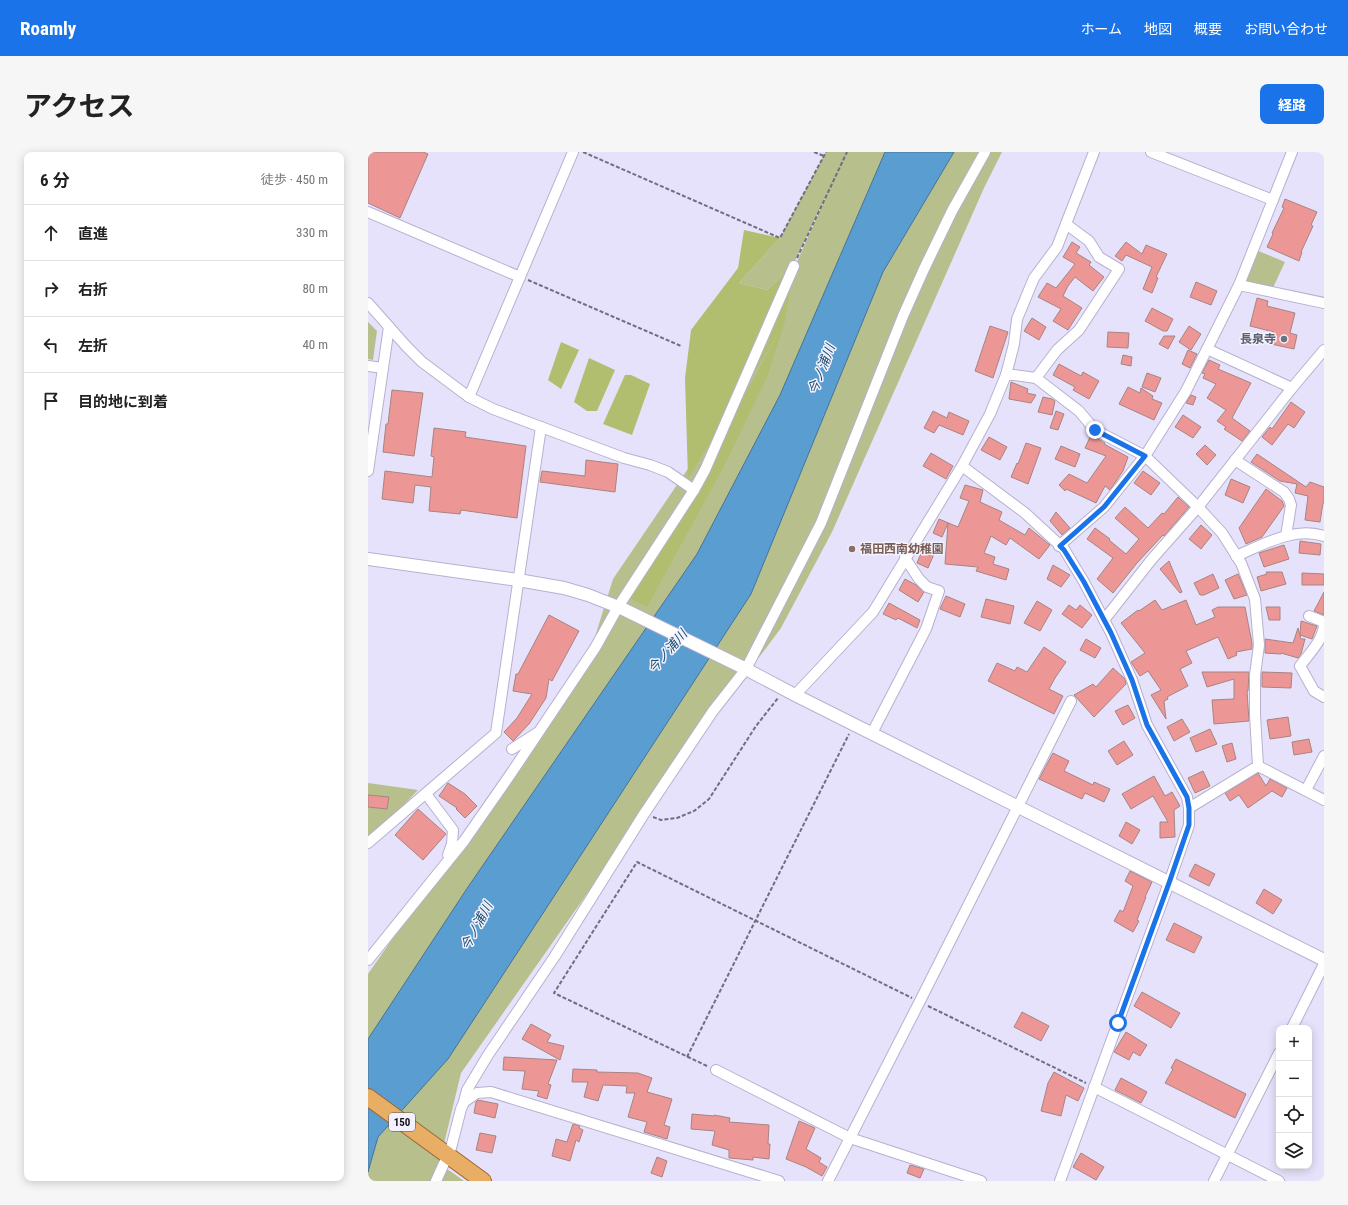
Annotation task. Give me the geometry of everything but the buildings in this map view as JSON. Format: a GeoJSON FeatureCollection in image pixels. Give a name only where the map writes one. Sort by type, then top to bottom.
{"type":"FeatureCollection","features":[{"type":"Feature","properties":{"kind":"highway","name":"150"},"geometry":{"type":"LineString","coordinates":[[368,1097],[483,1181]]}},
{"type":"Feature","properties":{"kind":"street"},"geometry":{"type":"LineString","coordinates":[[469,397],[573,152]]}},
{"type":"Feature","properties":{"kind":"street"},"geometry":{"type":"LineString","coordinates":[[436,1181],[442,1151],[451,1148],[467,1090],[488,1055],[554,956],[644,814],[713,711],[744,668],[821,523],[903,316],[952,211],[985,152]]}},
{"type":"Feature","properties":{"kind":"street"},"geometry":{"type":"LineString","coordinates":[[790,692],[873,612],[962,466],[990,414],[1006,375],[1014,344],[1018,319],[1031,285],[1034,278],[1057,247],[1094,152]]}},
{"type":"Feature","properties":{"kind":"street"},"geometry":{"type":"LineString","coordinates":[[1151,152],[1273,200]]}},
{"type":"Feature","properties":{"kind":"street"},"geometry":{"type":"LineString","coordinates":[[1060,546],[1104,507],[1145,456],[1186,391],[1239,285],[1292,152]]}},
{"type":"Feature","properties":{"kind":"street"},"geometry":{"type":"LineString","coordinates":[[368,212],[520,277]]}},
{"type":"Feature","properties":{"kind":"street"},"geometry":{"type":"LineString","coordinates":[[1036,378],[1057,350],[1079,330],[1119,269],[1099,257],[1089,242],[1066,224]]}},
{"type":"Feature","properties":{"kind":"street"},"geometry":{"type":"LineString","coordinates":[[368,960],[468,835],[595,648],[694,490],[705,470],[794,266]]}},
{"type":"Feature","properties":{"kind":"street"},"geometry":{"type":"LineString","coordinates":[[1239,285],[1324,303]]}},
{"type":"Feature","properties":{"kind":"street"},"geometry":{"type":"LineString","coordinates":[[368,303],[389,328],[422,362],[469,397],[493,409],[624,458],[650,465],[668,472],[694,490]]}},
{"type":"Feature","properties":{"kind":"street"},"geometry":{"type":"LineString","coordinates":[[368,471],[389,328]]}},
{"type":"Feature","properties":{"kind":"street"},"geometry":{"type":"LineString","coordinates":[[1207,349],[1292,388]]}},
{"type":"Feature","properties":{"kind":"street"},"geometry":{"type":"LineString","coordinates":[[1104,620],[1152,558],[1198,507],[1324,350]]}},
{"type":"Feature","properties":{"kind":"street"},"geometry":{"type":"LineString","coordinates":[[368,366],[383,368]]}},
{"type":"Feature","properties":{"kind":"street"},"geometry":{"type":"LineString","coordinates":[[1006,375],[1036,378],[1079,411],[1095,430],[1145,456],[1198,507],[1222,534],[1241,563],[1255,600],[1258,622],[1259,645],[1255,675],[1255,715],[1258,766]]}},
{"type":"Feature","properties":{"kind":"street"},"geometry":{"type":"LineString","coordinates":[[368,843],[496,733],[541,427]]}},
{"type":"Feature","properties":{"kind":"street"},"geometry":{"type":"LineString","coordinates":[[1235,460],[1284,492],[1289,499],[1291,505],[1286,536]]}},
{"type":"Feature","properties":{"kind":"street"},"geometry":{"type":"LineString","coordinates":[[962,466],[1025,513],[1064,550],[1084,582],[1104,620],[1132,680],[1147,725],[1187,797],[1189,808],[1189,825],[1169,883],[1060,1181]]}},
{"type":"Feature","properties":{"kind":"street"},"geometry":{"type":"LineString","coordinates":[[1236,556],[1290,534],[1305,533],[1324,536]]}},
{"type":"Feature","properties":{"kind":"street"},"geometry":{"type":"LineString","coordinates":[[872,734],[926,628],[940,591],[927,587],[919,579],[905,558]]}},
{"type":"Feature","properties":{"kind":"street"},"geometry":{"type":"LineString","coordinates":[[368,559],[564,588],[620,607],[1324,960]]}},
{"type":"Feature","properties":{"kind":"street"},"geometry":{"type":"LineString","coordinates":[[1309,616],[1324,622]]}},
{"type":"Feature","properties":{"kind":"street"},"geometry":{"type":"LineString","coordinates":[[1324,625],[1324,630],[1315,647],[1300,666],[1314,691],[1324,698]]}},
{"type":"Feature","properties":{"kind":"street"},"geometry":{"type":"LineString","coordinates":[[828,1181],[920,1002],[1071,701]]}},
{"type":"Feature","properties":{"kind":"street"},"geometry":{"type":"LineString","coordinates":[[512,748],[539,732]]}},
{"type":"Feature","properties":{"kind":"street"},"geometry":{"type":"LineString","coordinates":[[1306,790],[1324,756]]}},
{"type":"Feature","properties":{"kind":"street"},"geometry":{"type":"LineString","coordinates":[[1258,766],[1324,800]]}},
{"type":"Feature","properties":{"kind":"street"},"geometry":{"type":"LineString","coordinates":[[1189,808],[1258,766]]}},
{"type":"Feature","properties":{"kind":"street"},"geometry":{"type":"LineString","coordinates":[[426,794],[453,830],[452,844],[446,863]]}},
{"type":"Feature","properties":{"kind":"street"},"geometry":{"type":"LineString","coordinates":[[1294,1025],[1324,964]]}},
{"type":"Feature","properties":{"kind":"street"},"geometry":{"type":"LineString","coordinates":[[1214,1181],[1276,1059]]}},
{"type":"Feature","properties":{"kind":"street"},"geometry":{"type":"LineString","coordinates":[[716,1070],[850,1138],[981,1181]]}},
{"type":"Feature","properties":{"kind":"street"},"geometry":{"type":"LineString","coordinates":[[1094,1087],[1279,1181]]}},
{"type":"Feature","properties":{"kind":"street"},"geometry":{"type":"LineString","coordinates":[[464,1102],[477,1093],[491,1092],[778,1181]]}},
{"type":"Feature","properties":{"kind":"path"},"geometry":{"type":"LineString","coordinates":[[582,152],[780,238],[826,152]]}},
{"type":"Feature","properties":{"kind":"path"},"geometry":{"type":"LineString","coordinates":[[814,152],[824,156]]}},
{"type":"Feature","properties":{"kind":"path"},"geometry":{"type":"LineString","coordinates":[[794,266],[847,152]]}},
{"type":"Feature","properties":{"kind":"path"},"geometry":{"type":"LineString","coordinates":[[520,277],[681,346]]}},
{"type":"Feature","properties":{"kind":"path"},"geometry":{"type":"LineString","coordinates":[[644,814],[661,820],[678,818],[694,811],[709,799],[756,726],[790,692]]}},
{"type":"Feature","properties":{"kind":"path"},"geometry":{"type":"LineString","coordinates":[[687,1057],[854,724]]}},
{"type":"Feature","properties":{"kind":"path"},"geometry":{"type":"LineString","coordinates":[[716,1070],[554,993],[637,862],[1094,1087]]}},
{"type":"Feature","properties":{"kind":"green space"},"geometry":{"type":"Polygon","coordinates":[[[826,152],[1002,152],[984,188],[832,532],[781,628],[662,787],[461,1073],[437,1173],[442,1167],[464,1181],[368,1181],[368,974],[589,656],[613,579],[736,398],[831,186],[791,269],[767,290],[739,283],[780,238],[826,152]]]}},
{"type":"Feature","properties":{"kind":"green space"},"geometry":{"type":"Polygon","coordinates":[[[744,230],[780,238],[739,283],[767,290],[794,266],[785,321],[767,377],[724,466],[647,607],[632,599],[628,592],[713,452],[780,331],[688,478],[685,378],[691,330],[738,268],[744,230]]]}},
{"type":"Feature","properties":{"kind":"green space"},"geometry":{"type":"Polygon","coordinates":[[[1256,250],[1285,262],[1271,292],[1239,285],[1256,250]]]}},
{"type":"Feature","properties":{"kind":"green space"},"geometry":{"type":"Polygon","coordinates":[[[368,322],[377,331],[373,360],[368,359],[368,322]]]}},
{"type":"Feature","properties":{"kind":"green space"},"geometry":{"type":"Polygon","coordinates":[[[561,342],[579,350],[561,389],[548,380],[561,342]]]}},
{"type":"Feature","properties":{"kind":"green space"},"geometry":{"type":"Polygon","coordinates":[[[589,358],[615,370],[597,411],[587,411],[574,402],[589,358]]]}},
{"type":"Feature","properties":{"kind":"green space"},"geometry":{"type":"Polygon","coordinates":[[[625,375],[631,375],[650,384],[632,435],[603,424],[625,375]]]}},
{"type":"Feature","properties":{"kind":"green space"},"geometry":{"type":"Polygon","coordinates":[[[368,783],[418,790],[368,842],[368,783]]]}},
{"type":"Feature","properties":{"kind":"water","name":"今ノ浦川"},"geometry":{"type":"Polygon","coordinates":[[[885,152],[954,152],[883,272],[751,594],[448,1059],[378,1137],[368,1172],[368,1039],[468,887],[697,554],[780,395],[885,152]]]}},
{"type":"Feature","properties":{"kind":"place","name":"長泉寺"},"geometry":{"type":"Point","coordinates":[1284,339]}},
{"type":"Feature","properties":{"kind":"place","name":"福田西南幼稚園"},"geometry":{"type":"Point","coordinates":[852,549]}},
{"type":"Feature","properties":{"kind":"route"},"geometry":{"type":"LineString","coordinates":[[1095,430],[1145,456],[1104,507],[1060,546],[1084,582],[1111,633],[1132,680],[1147,725],[1187,797],[1189,808],[1189,825],[1118,1023]]}}]}
